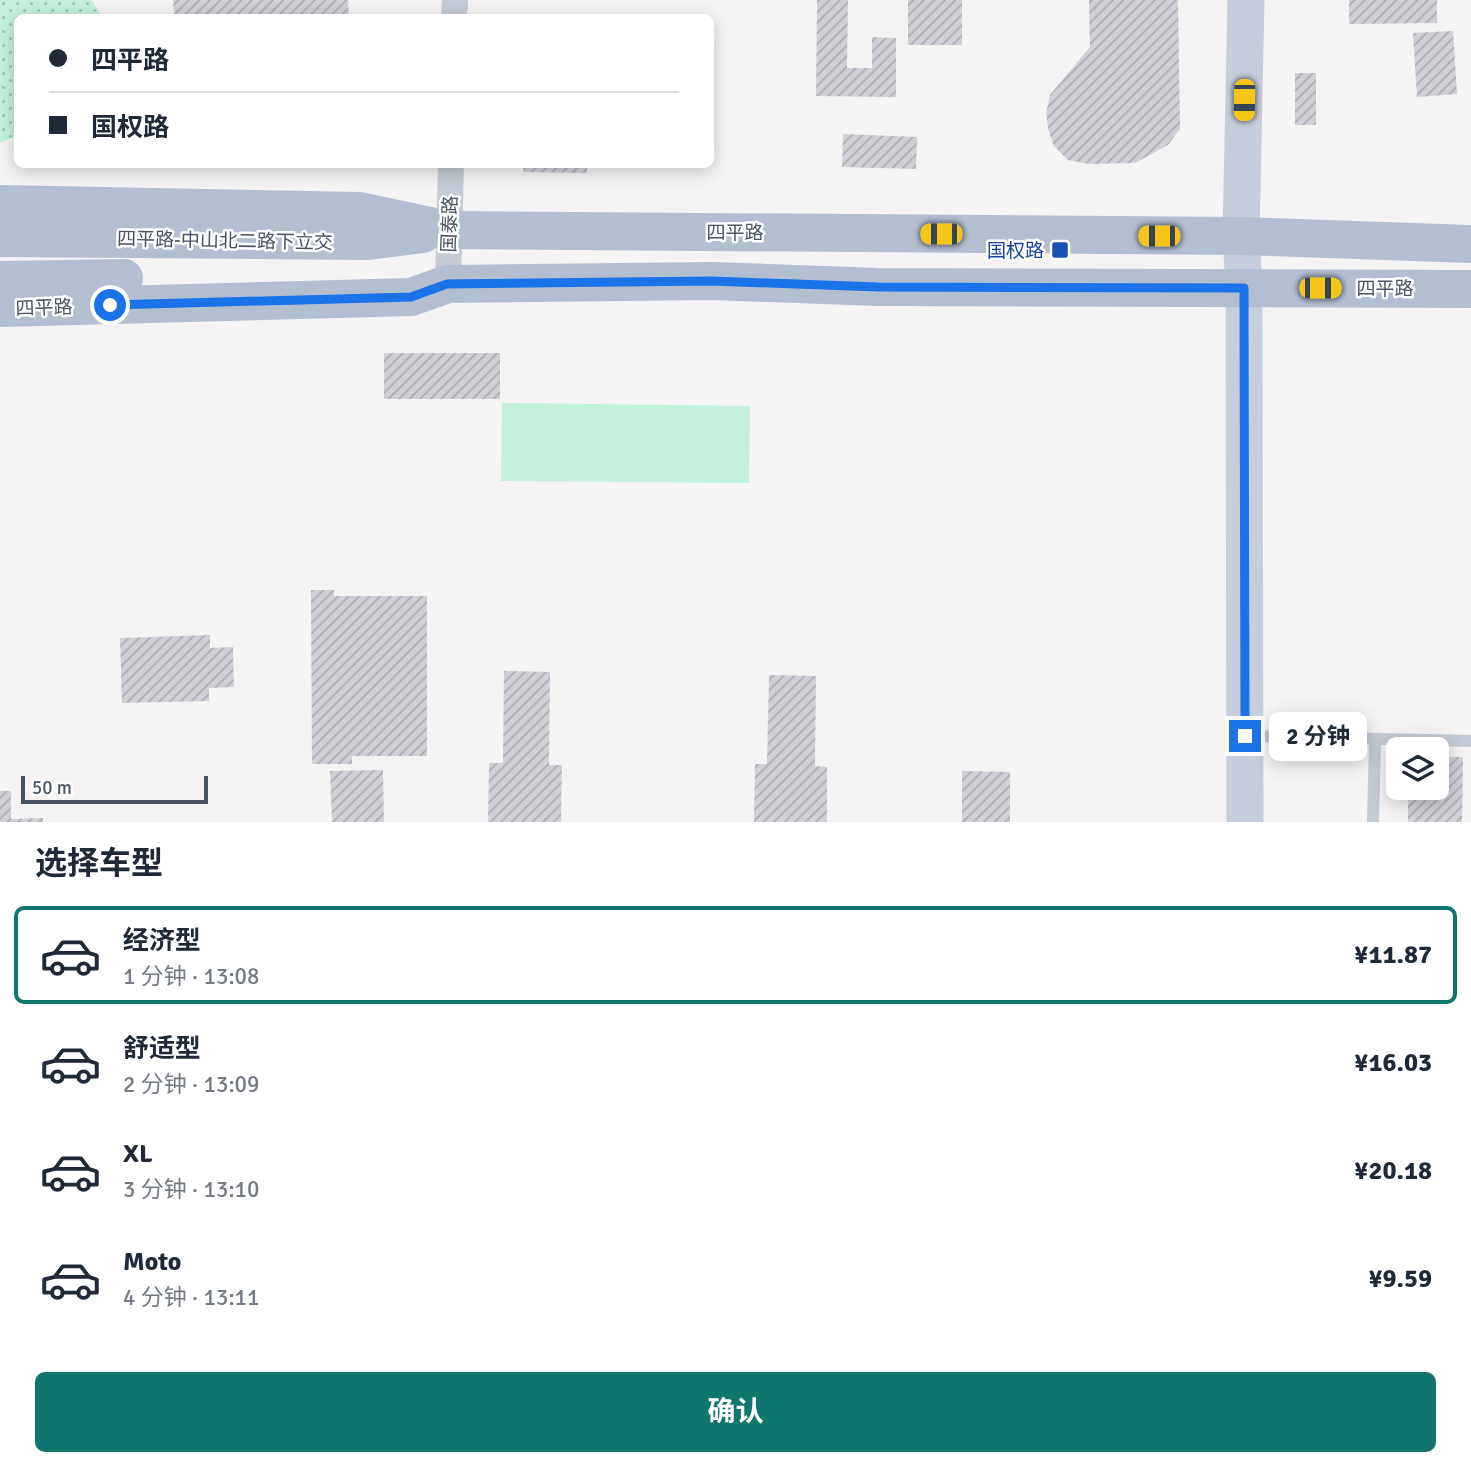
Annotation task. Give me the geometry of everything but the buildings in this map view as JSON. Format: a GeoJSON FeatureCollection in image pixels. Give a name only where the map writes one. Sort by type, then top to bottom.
{"type":"FeatureCollection","features":[{"type":"Feature","properties":{"kind":"main road","name":"四平路"},"geometry":{"type":"LineString","coordinates":[[0,204],[360,211],[449,230],[1241,236],[1471,244]]}},
{"type":"Feature","properties":{"kind":"main road","name":"四平路-中山北二路下立交"},"geometry":{"type":"LineString","coordinates":[[0,238],[368,241],[449,230]]}},
{"type":"Feature","properties":{"kind":"main road","name":"四平路-中山北二路下立交"},"geometry":{"type":"LineString","coordinates":[[0,280],[406,274],[447,284]]}},
{"type":"Feature","properties":{"kind":"main road","name":"四平路"},"geometry":{"type":"LineString","coordinates":[[0,308],[411,297],[447,284],[712,281],[878,287],[1471,289]]}},
{"type":"Feature","properties":{"kind":"street"},"geometry":{"type":"LineString","coordinates":[[1245,822],[1244,288],[1241,236],[1246,0]]}},
{"type":"Feature","properties":{"kind":"street","name":"国泰路"},"geometry":{"type":"LineString","coordinates":[[447,284],[451,168]]}},
{"type":"Feature","properties":{"kind":"lane"},"geometry":{"type":"LineString","coordinates":[[1245,736],[1375,741],[1471,741]]}},
{"type":"Feature","properties":{"kind":"lane"},"geometry":{"type":"LineString","coordinates":[[1373,822],[1375,741]]}},
{"type":"Feature","properties":{"kind":"green space"},"geometry":{"type":"Polygon","coordinates":[[[0,0],[92,0],[100,14],[14,14],[14,136],[0,143],[0,0]]]}},
{"type":"Feature","properties":{"kind":"green space"},"geometry":{"type":"Polygon","coordinates":[[[502,403],[750,406],[749,483],[501,481],[502,403]]]}},
{"type":"Feature","properties":{"kind":"place","name":"国权路"},"geometry":{"type":"Point","coordinates":[1060,250]}},
{"type":"Feature","properties":{"kind":"route"},"geometry":{"type":"LineString","coordinates":[[110,305],[411,297],[447,284],[712,281],[878,287],[1244,288],[1245,736]]}}]}
